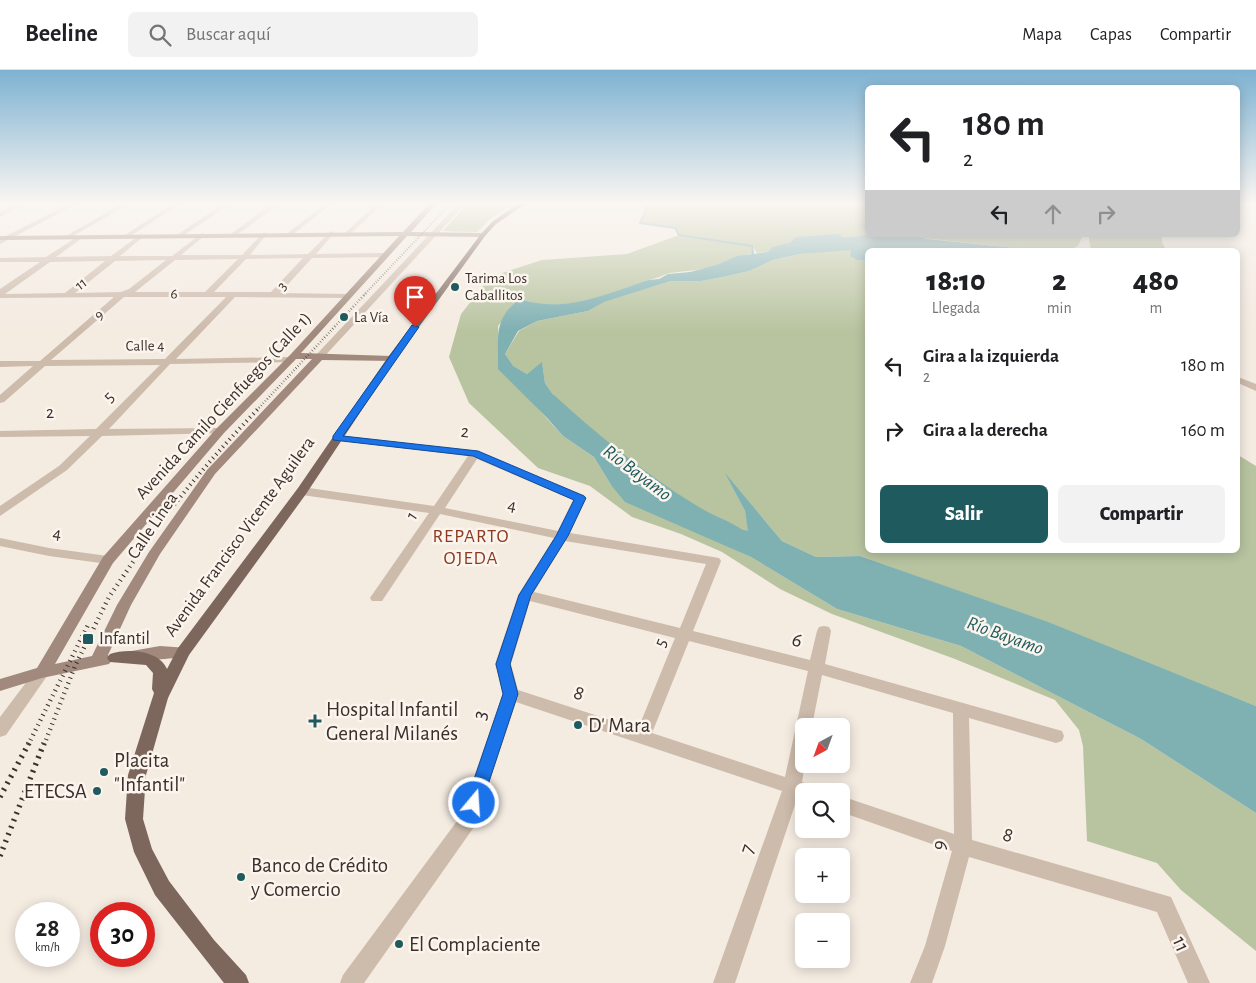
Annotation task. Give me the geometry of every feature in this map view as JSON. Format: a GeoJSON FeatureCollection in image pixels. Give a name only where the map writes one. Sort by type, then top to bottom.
{"type":"FeatureCollection","features":[{"type":"Feature","properties":{"kind":"main road","name":"Avenida Francisco Vicente Aguilera"},"geometry":{"type":"LineString","coordinates":[[238,983],[162,888],[143,852],[138,836],[134,820],[137,775],[160,698],[183,652],[302,492],[391,359],[475,246]]}},
{"type":"Feature","properties":{"kind":"main road"},"geometry":{"type":"LineString","coordinates":[[115,658],[149,659],[158,665],[161,672],[160,698]]}},
{"type":"Feature","properties":{"kind":"street"},"geometry":{"type":"LineString","coordinates":[[0,295],[68,246]]}},
{"type":"Feature","properties":{"kind":"street","name":"11"},"geometry":{"type":"LineString","coordinates":[[67,295],[129,246]]}},
{"type":"Feature","properties":{"kind":"street","name":"9"},"geometry":{"type":"LineString","coordinates":[[0,400],[122,295],[132,291],[190,246]]}},
{"type":"Feature","properties":{"kind":"street"},"geometry":{"type":"LineString","coordinates":[[206,294],[254,246]]}},
{"type":"Feature","properties":{"kind":"street","name":"3"},"geometry":{"type":"LineString","coordinates":[[274,294],[320,246]]}},
{"type":"Feature","properties":{"kind":"street","name":"Avenida Camilo Cienfuegos (Calle 1)"},"geometry":{"type":"LineString","coordinates":[[42,672],[108,560],[220,431],[292,358],[394,246]]}},
{"type":"Feature","properties":{"kind":"street","name":"Calle Linea"},"geometry":{"type":"LineString","coordinates":[[97,662],[124,605],[155,552],[211,472],[423,246]]}},
{"type":"Feature","properties":{"kind":"street"},"geometry":{"type":"LineString","coordinates":[[0,260],[385,255]]}},
{"type":"Feature","properties":{"kind":"street","name":"5"},"geometry":{"type":"LineString","coordinates":[[0,512],[63,468],[233,294]]}},
{"type":"Feature","properties":{"kind":"street","name":"6"},"geometry":{"type":"LineString","coordinates":[[0,295],[274,294],[348,296]]}},
{"type":"Feature","properties":{"kind":"street","name":"Calle 4"},"geometry":{"type":"LineString","coordinates":[[0,364],[319,357],[391,359]]}},
{"type":"Feature","properties":{"kind":"street"},"geometry":{"type":"LineString","coordinates":[[1240,381],[1256,388]]}},
{"type":"Feature","properties":{"kind":"street","name":"2"},"geometry":{"type":"LineString","coordinates":[[0,434],[220,431]]}},
{"type":"Feature","properties":{"kind":"street","name":"2"},"geometry":{"type":"LineString","coordinates":[[337,438],[475,454],[580,498],[562,536]]}},
{"type":"Feature","properties":{"kind":"street","name":"1"},"geometry":{"type":"LineString","coordinates":[[377,598],[475,454]]}},
{"type":"Feature","properties":{"kind":"street","name":"4"},"geometry":{"type":"LineString","coordinates":[[302,492],[437,510],[562,536],[714,561]]}},
{"type":"Feature","properties":{"kind":"street"},"geometry":{"type":"LineString","coordinates":[[510,694],[503,664],[525,595],[562,536]]}},
{"type":"Feature","properties":{"kind":"street","name":"4"},"geometry":{"type":"LineString","coordinates":[[0,542],[49,552],[108,560]]}},
{"type":"Feature","properties":{"kind":"street","name":"5"},"geometry":{"type":"LineString","coordinates":[[642,738],[714,561]]}},
{"type":"Feature","properties":{"kind":"street","name":"6"},"geometry":{"type":"LineString","coordinates":[[525,595],[816,667],[1056,736]]}},
{"type":"Feature","properties":{"kind":"street","name":"7"},"geometry":{"type":"LineString","coordinates":[[806,718],[824,631]]}},
{"type":"Feature","properties":{"kind":"street"},"geometry":{"type":"LineString","coordinates":[[0,686],[42,672],[115,658],[160,652],[183,652]]}},
{"type":"Feature","properties":{"kind":"street"},"geometry":{"type":"LineString","coordinates":[[0,730],[42,672]]}},
{"type":"Feature","properties":{"kind":"street","name":"3"},"geometry":{"type":"LineString","coordinates":[[351,983],[468,821],[510,694]]}},
{"type":"Feature","properties":{"kind":"street","name":"8"},"geometry":{"type":"LineString","coordinates":[[510,694],[795,788]]}},
{"type":"Feature","properties":{"kind":"street","name":"9"},"geometry":{"type":"LineString","coordinates":[[920,983],[936,946],[963,846],[961,708]]}},
{"type":"Feature","properties":{"kind":"street","name":"7"},"geometry":{"type":"LineString","coordinates":[[724,983],[795,797]]}},
{"type":"Feature","properties":{"kind":"street","name":"8"},"geometry":{"type":"LineString","coordinates":[[850,807],[963,846],[1164,904]]}},
{"type":"Feature","properties":{"kind":"street","name":"11"},"geometry":{"type":"LineString","coordinates":[[1164,904],[1199,983]]}},
{"type":"Feature","properties":{"kind":"green space"},"geometry":{"type":"Polygon","coordinates":[[[650,246],[780,246],[772,247],[768,252],[757,253],[753,247],[753,253],[716,265],[670,273],[585,301],[552,305],[520,299],[498,326],[499,347],[528,398],[563,436],[594,457],[611,485],[705,536],[751,557],[837,609],[961,646],[1141,739],[1256,813],[1256,951],[1181,890],[1157,863],[1087,841],[1083,746],[1079,730],[1055,700],[955,659],[832,614],[780,589],[722,552],[681,534],[632,517],[590,486],[538,468],[469,403],[449,357],[461,314],[490,277],[542,260],[627,254],[650,246]]]}},
{"type":"Feature","properties":{"kind":"green space"},"geometry":{"type":"Polygon","coordinates":[[[993,246],[1078,246],[1074,248],[1015,248],[993,246]]]}},
{"type":"Feature","properties":{"kind":"green space"},"geometry":{"type":"Polygon","coordinates":[[[1090,246],[1164,246],[1165,248],[1091,248],[1090,246]]]}},
{"type":"Feature","properties":{"kind":"green space"},"geometry":{"type":"Polygon","coordinates":[[[851,250],[851,257],[856,260],[865,261],[865,553],[1240,553],[1240,456],[1256,466],[1256,706],[1048,623],[860,556],[816,557],[782,541],[727,476],[745,511],[749,532],[695,519],[639,486],[583,438],[545,383],[542,363],[527,374],[512,366],[505,354],[519,331],[537,321],[588,311],[603,302],[671,281],[701,281],[723,277],[749,271],[773,260],[800,254],[851,250]]]}},
{"type":"Feature","properties":{"kind":"water"},"geometry":{"type":"Polygon","coordinates":[[[991,246],[1015,248],[865,248],[865,261],[856,260],[850,256],[851,250],[800,254],[773,260],[749,271],[723,277],[701,281],[671,281],[604,302],[588,311],[537,321],[518,331],[505,354],[513,366],[527,374],[542,362],[545,383],[583,438],[639,486],[695,519],[748,531],[745,511],[725,473],[782,541],[816,557],[860,556],[1048,622],[1256,706],[1256,813],[1141,739],[961,646],[837,609],[751,557],[625,502],[611,485],[594,457],[563,436],[498,369],[498,339],[501,322],[505,314],[520,299],[536,303],[553,304],[585,300],[648,280],[659,279],[668,274],[690,272],[719,264],[737,256],[768,252],[772,247],[991,246]]]}},
{"type":"Feature","properties":{"kind":"waterway"},"geometry":{"type":"LineString","coordinates":[[749,246],[752,246],[753,253],[751,256]]}},
{"type":"Feature","properties":{"kind":"waterway","name":"Río Bayamo"},"geometry":{"type":"LineString","coordinates":[[547,399],[596,441],[666,495],[693,514],[738,537]]}},
{"type":"Feature","properties":{"kind":"railway"},"geometry":{"type":"LineString","coordinates":[[364,295],[411,246]]}},
{"type":"Feature","properties":{"kind":"railway"},"geometry":{"type":"LineString","coordinates":[[257,410],[366,293]]}},
{"type":"Feature","properties":{"kind":"railway"},"geometry":{"type":"LineString","coordinates":[[136,557],[194,480],[258,409]]}},
{"type":"Feature","properties":{"kind":"railway"},"geometry":{"type":"LineString","coordinates":[[44,745],[75,666],[109,597],[137,556]]}},
{"type":"Feature","properties":{"kind":"railway"},"geometry":{"type":"LineString","coordinates":[[29,743],[88,625]]}},
{"type":"Feature","properties":{"kind":"railway"},"geometry":{"type":"LineString","coordinates":[[0,797],[29,743]]}},
{"type":"Feature","properties":{"kind":"railway"},"geometry":{"type":"LineString","coordinates":[[0,856],[44,743]]}},
{"type":"Feature","properties":{"kind":"place","name":"Tarima Los Caballitos"},"geometry":{"type":"Point","coordinates":[455,287]}},
{"type":"Feature","properties":{"kind":"place","name":"La Vía"},"geometry":{"type":"Point","coordinates":[344,317]}},
{"type":"Feature","properties":{"kind":"place","name":"Infantil"},"geometry":{"type":"Point","coordinates":[88,639]}},
{"type":"Feature","properties":{"kind":"place","name":"Hospital Infantil General Milanés"},"geometry":{"type":"Point","coordinates":[315,721]}},
{"type":"Feature","properties":{"kind":"place","name":"D' Mara"},"geometry":{"type":"Point","coordinates":[578,725]}},
{"type":"Feature","properties":{"kind":"place","name":"Placita \"Infantil\""},"geometry":{"type":"Point","coordinates":[104,772]}},
{"type":"Feature","properties":{"kind":"place","name":"ETECSA"},"geometry":{"type":"Point","coordinates":[97,791]}},
{"type":"Feature","properties":{"kind":"place","name":"Banco de Crédito y Comercio"},"geometry":{"type":"Point","coordinates":[241,877]}},
{"type":"Feature","properties":{"kind":"place","name":"El Complaciente"},"geometry":{"type":"Point","coordinates":[399,944]}},
{"type":"Feature","properties":{"kind":"district","name":"REPARTO OJEDA"},"geometry":{"type":"Point","coordinates":[471,547]}},
{"type":"Feature","properties":{"kind":"route"},"geometry":{"type":"LineString","coordinates":[[415,327],[337,438],[475,454],[580,498],[562,536],[525,595],[503,664],[510,694],[474,803]]}}]}
